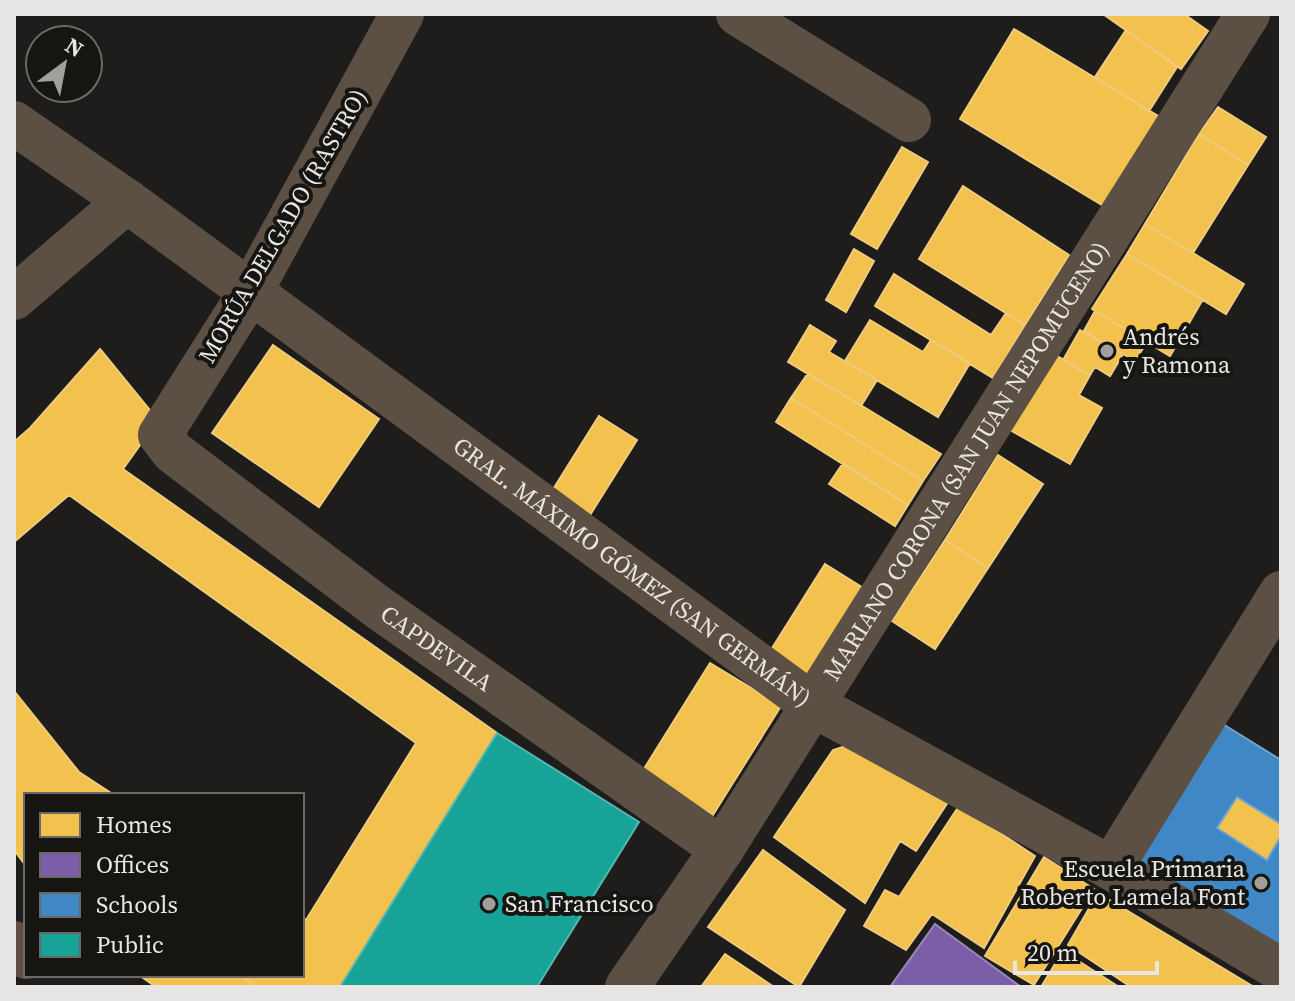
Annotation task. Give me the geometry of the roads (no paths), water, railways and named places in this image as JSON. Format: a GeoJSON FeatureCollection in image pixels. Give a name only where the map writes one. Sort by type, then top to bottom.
{"type":"FeatureCollection","features":[{"type":"Feature","properties":{"kind":"street","name":"MORÚA DELGADO (RASTRO)"},"geometry":{"type":"LineString","coordinates":[[160,435],[251,291],[402,14]]}},
{"type":"Feature","properties":{"kind":"street"},"geometry":{"type":"LineString","coordinates":[[738,14],[909,120]]}},
{"type":"Feature","properties":{"kind":"street","name":"MARIANO CORONA (SAN JUAN NEPOMUCENO)"},"geometry":{"type":"LineString","coordinates":[[627,987],[722,849],[1248,14]]}},
{"type":"Feature","properties":{"kind":"street","name":"GRAL. MÁXIMO GÓMEZ (SAN GERMÁN)"},"geometry":{"type":"LineString","coordinates":[[14,123],[251,291],[813,705],[1111,868],[1281,970]]}},
{"type":"Feature","properties":{"kind":"street"},"geometry":{"type":"LineString","coordinates":[[14,298],[127,201]]}},
{"type":"Feature","properties":{"kind":"street","name":"CAPDEVILA"},"geometry":{"type":"LineString","coordinates":[[160,435],[173,452],[379,608],[722,849]]}},
{"type":"Feature","properties":{"kind":"street"},"geometry":{"type":"LineString","coordinates":[[1111,868],[1281,593]]}},
{"type":"Feature","properties":{"kind":"place","name":"Andrés y Ramona"},"geometry":{"type":"Point","coordinates":[1107,351]}},
{"type":"Feature","properties":{"kind":"place","name":"Escuela Primaria Roberto Lamela Font"},"geometry":{"type":"Point","coordinates":[1261,883]}},
{"type":"Feature","properties":{"kind":"place","name":"San Francisco"},"geometry":{"type":"Point","coordinates":[489,904]}}]}
